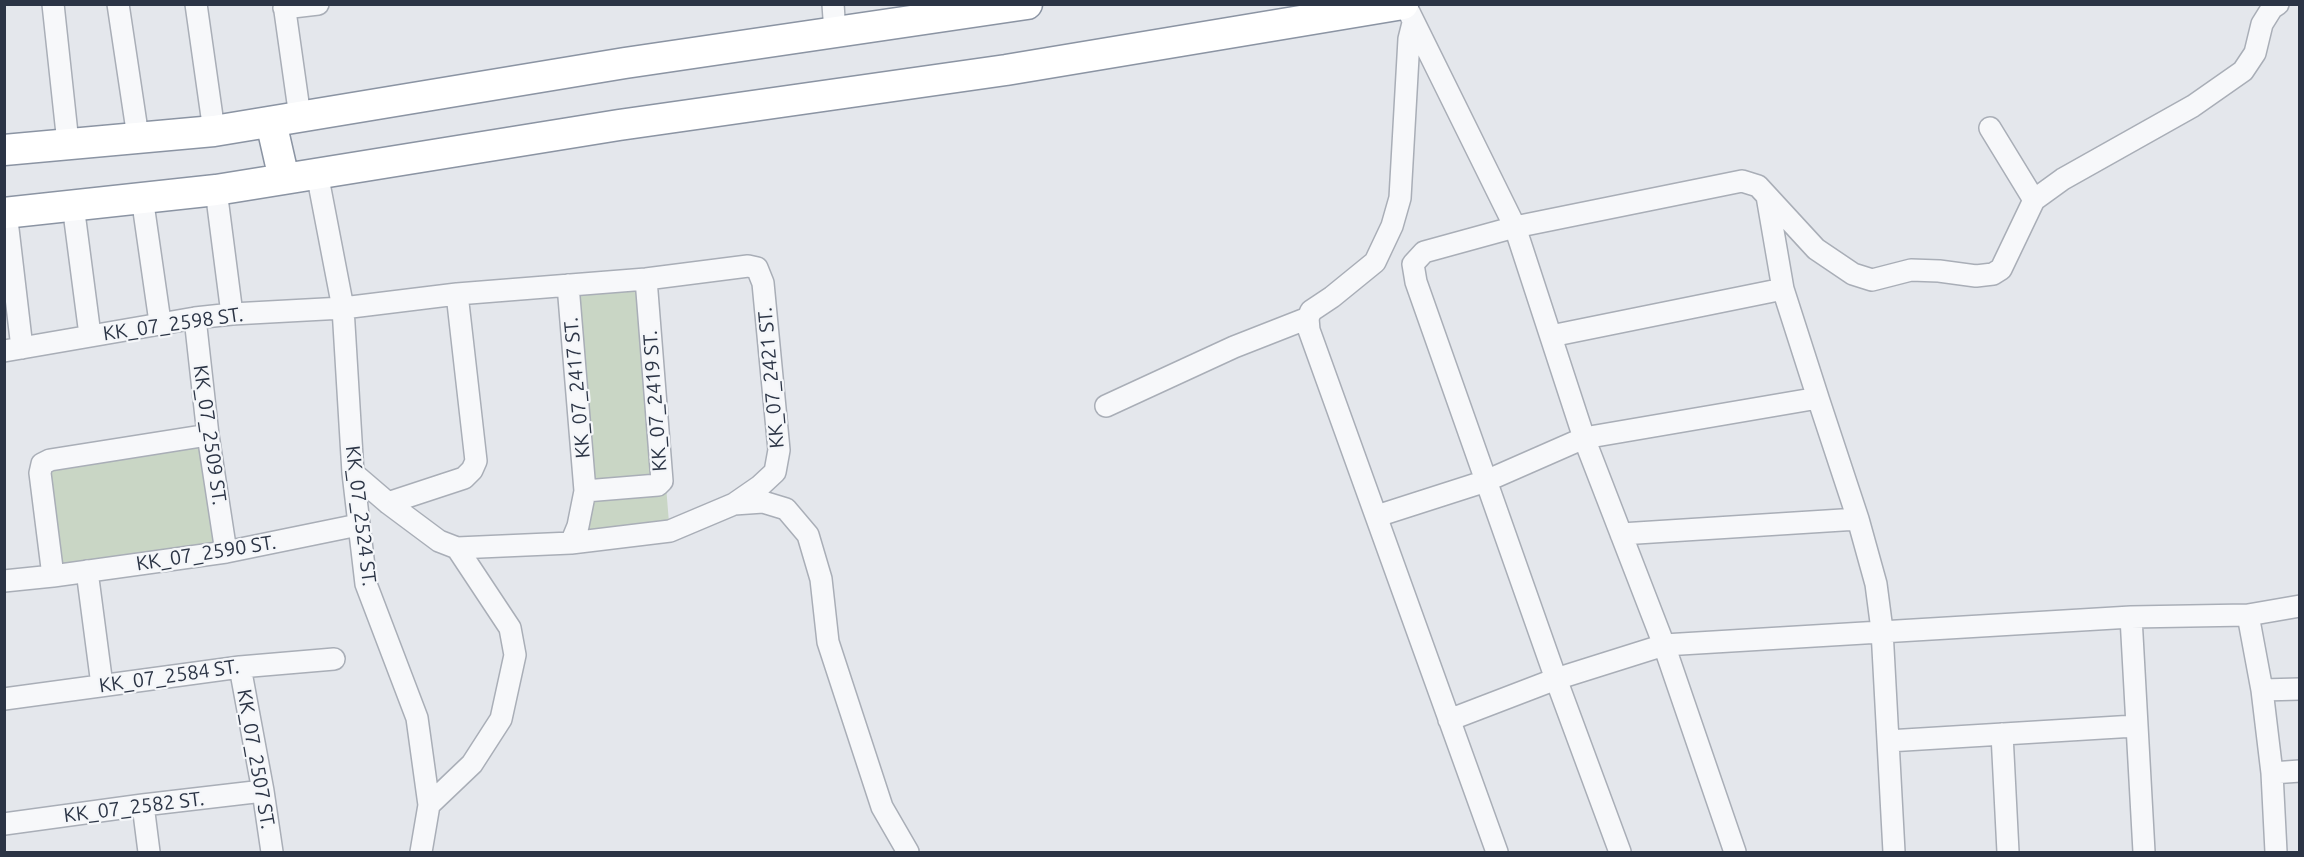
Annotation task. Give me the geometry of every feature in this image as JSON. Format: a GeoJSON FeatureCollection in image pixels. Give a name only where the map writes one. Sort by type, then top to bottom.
{"type":"FeatureCollection","features":[{"type":"Feature","properties":{"kind":"highway"},"geometry":{"type":"LineString","coordinates":[[4,150],[214,131],[625,63],[834,19],[1027,4]]}},
{"type":"Feature","properties":{"kind":"highway"},"geometry":{"type":"LineString","coordinates":[[5,213],[216,190],[619,125],[1052,63],[1159,45],[1407,11]]}},
{"type":"Feature","properties":{"kind":"highway"},"geometry":{"type":"LineString","coordinates":[[271,122],[284,178]]}},
{"type":"Feature","properties":{"kind":"street"},"geometry":{"type":"LineString","coordinates":[[53,4],[68,143]]}},
{"type":"Feature","properties":{"kind":"street"},"geometry":{"type":"LineString","coordinates":[[118,4],[138,137]]}},
{"type":"Feature","properties":{"kind":"street"},"geometry":{"type":"LineString","coordinates":[[196,4],[214,131]]}},
{"type":"Feature","properties":{"kind":"street"},"geometry":{"type":"LineString","coordinates":[[300,117],[284,7],[318,4]]}},
{"type":"Feature","properties":{"kind":"street"},"geometry":{"type":"LineString","coordinates":[[1620,852],[1486,481],[1416,282],[1413,264],[1424,252],[1515,227],[1742,181],[1758,186],[1816,249],[1852,274],[1872,280],[1911,270],[1976,276],[1993,274],[2001,269],[2034,200],[2063,179],[2193,106],[2243,71],[2255,53],[2262,24],[2272,8],[2278,4]]}},
{"type":"Feature","properties":{"kind":"street"},"geometry":{"type":"LineString","coordinates":[[1407,11],[1515,227],[1584,438],[1664,645],[1735,852]]}},
{"type":"Feature","properties":{"kind":"street"},"geometry":{"type":"LineString","coordinates":[[1407,11],[1409,39],[1400,198],[1392,226],[1375,262],[1311,311],[1308,318],[1309,330],[1497,852]]}},
{"type":"Feature","properties":{"kind":"street"},"geometry":{"type":"LineString","coordinates":[[1990,128],[2034,200]]}},
{"type":"Feature","properties":{"kind":"street","name":"KK_07_2524 ST."},"geometry":{"type":"LineString","coordinates":[[317,173],[343,309],[353,473],[366,584],[417,718],[429,805],[421,852]]}},
{"type":"Feature","properties":{"kind":"street"},"geometry":{"type":"LineString","coordinates":[[216,190],[232,314]]}},
{"type":"Feature","properties":{"kind":"street"},"geometry":{"type":"LineString","coordinates":[[1767,196],[1783,289],[1858,519],[1876,584],[1882,630],[1894,852]]}},
{"type":"Feature","properties":{"kind":"street"},"geometry":{"type":"LineString","coordinates":[[142,197],[160,322]]}},
{"type":"Feature","properties":{"kind":"street"},"geometry":{"type":"LineString","coordinates":[[73,205],[90,335]]}},
{"type":"Feature","properties":{"kind":"street"},"geometry":{"type":"LineString","coordinates":[[5,213],[13,349]]}},
{"type":"Feature","properties":{"kind":"street","name":"KK_07_2598 ST."},"geometry":{"type":"LineString","coordinates":[[13,349],[160,322],[195,318],[343,309],[457,294],[646,279],[748,266],[757,268]]}},
{"type":"Feature","properties":{"kind":"street","name":"KK_07_2421 ST."},"geometry":{"type":"LineString","coordinates":[[734,504],[760,486],[775,472],[779,450],[763,283],[757,268]]}},
{"type":"Feature","properties":{"kind":"street","name":"KK_07_2419 ST."},"geometry":{"type":"LineString","coordinates":[[585,491],[658,485],[662,481],[646,279]]}},
{"type":"Feature","properties":{"kind":"street","name":"KK_07_2417 ST."},"geometry":{"type":"LineString","coordinates":[[568,285],[585,491],[578,526],[571,543]]}},
{"type":"Feature","properties":{"kind":"street"},"geometry":{"type":"LineString","coordinates":[[1551,336],[1783,289]]}},
{"type":"Feature","properties":{"kind":"street"},"geometry":{"type":"LineString","coordinates":[[388,503],[464,478],[472,470],[476,461],[457,294]]}},
{"type":"Feature","properties":{"kind":"street","name":"KK_07_2509 ST."},"geometry":{"type":"LineString","coordinates":[[195,318],[208,435],[226,552]]}},
{"type":"Feature","properties":{"kind":"street"},"geometry":{"type":"LineString","coordinates":[[1106,406],[1234,347],[1308,318]]}},
{"type":"Feature","properties":{"kind":"street"},"geometry":{"type":"LineString","coordinates":[[1377,516],[1486,481],[1584,438],[1818,398]]}},
{"type":"Feature","properties":{"kind":"street"},"geometry":{"type":"LineString","coordinates":[[53,576],[40,473],[42,464],[50,460],[208,435]]}},
{"type":"Feature","properties":{"kind":"street"},"geometry":{"type":"LineString","coordinates":[[353,473],[388,503],[439,541],[457,548],[571,543],[670,531],[734,504],[763,502],[786,509],[808,535],[821,579],[828,642],[882,807],[908,852]]}},
{"type":"Feature","properties":{"kind":"street"},"geometry":{"type":"LineString","coordinates":[[1622,534],[1858,519]]}},
{"type":"Feature","properties":{"kind":"street","name":"KK_07_2590 ST."},"geometry":{"type":"LineString","coordinates":[[4,581],[226,552],[358,525]]}},
{"type":"Feature","properties":{"kind":"street"},"geometry":{"type":"LineString","coordinates":[[429,805],[472,764],[501,719],[515,655],[510,628],[457,548]]}},
{"type":"Feature","properties":{"kind":"street"},"geometry":{"type":"LineString","coordinates":[[87,571],[102,685]]}},
{"type":"Feature","properties":{"kind":"street"},"geometry":{"type":"LineString","coordinates":[[1449,720],[1556,679],[1664,645],[1882,630],[2131,617],[2248,615],[2300,606]]}},
{"type":"Feature","properties":{"kind":"street"},"geometry":{"type":"LineString","coordinates":[[2248,615],[2262,690],[2272,772],[2276,852]]}},
{"type":"Feature","properties":{"kind":"street"},"geometry":{"type":"LineString","coordinates":[[2131,617],[2144,852]]}},
{"type":"Feature","properties":{"kind":"street","name":"KK_07_2584 ST."},"geometry":{"type":"LineString","coordinates":[[4,699],[240,667],[334,659]]}},
{"type":"Feature","properties":{"kind":"street","name":"KK_07_2507 ST."},"geometry":{"type":"LineString","coordinates":[[240,667],[272,852]]}},
{"type":"Feature","properties":{"kind":"street"},"geometry":{"type":"LineString","coordinates":[[2262,690],[2300,689]]}},
{"type":"Feature","properties":{"kind":"street"},"geometry":{"type":"LineString","coordinates":[[1888,741],[2136,726]]}},
{"type":"Feature","properties":{"kind":"street"},"geometry":{"type":"LineString","coordinates":[[2002,734],[2008,852]]}},
{"type":"Feature","properties":{"kind":"street"},"geometry":{"type":"LineString","coordinates":[[2272,772],[2300,771]]}},
{"type":"Feature","properties":{"kind":"street","name":"KK_07_2582 ST."},"geometry":{"type":"LineString","coordinates":[[4,824],[263,791]]}},
{"type":"Feature","properties":{"kind":"street"},"geometry":{"type":"LineString","coordinates":[[143,805],[149,852]]}},
{"type":"Feature","properties":{"kind":"green space"},"geometry":{"type":"Polygon","coordinates":[[[649,278],[670,535],[587,542],[569,284],[649,278]]]}},
{"type":"Feature","properties":{"kind":"green space"},"geometry":{"type":"Polygon","coordinates":[[[208,435],[226,552],[53,576],[40,473],[208,435]]]}}]}
